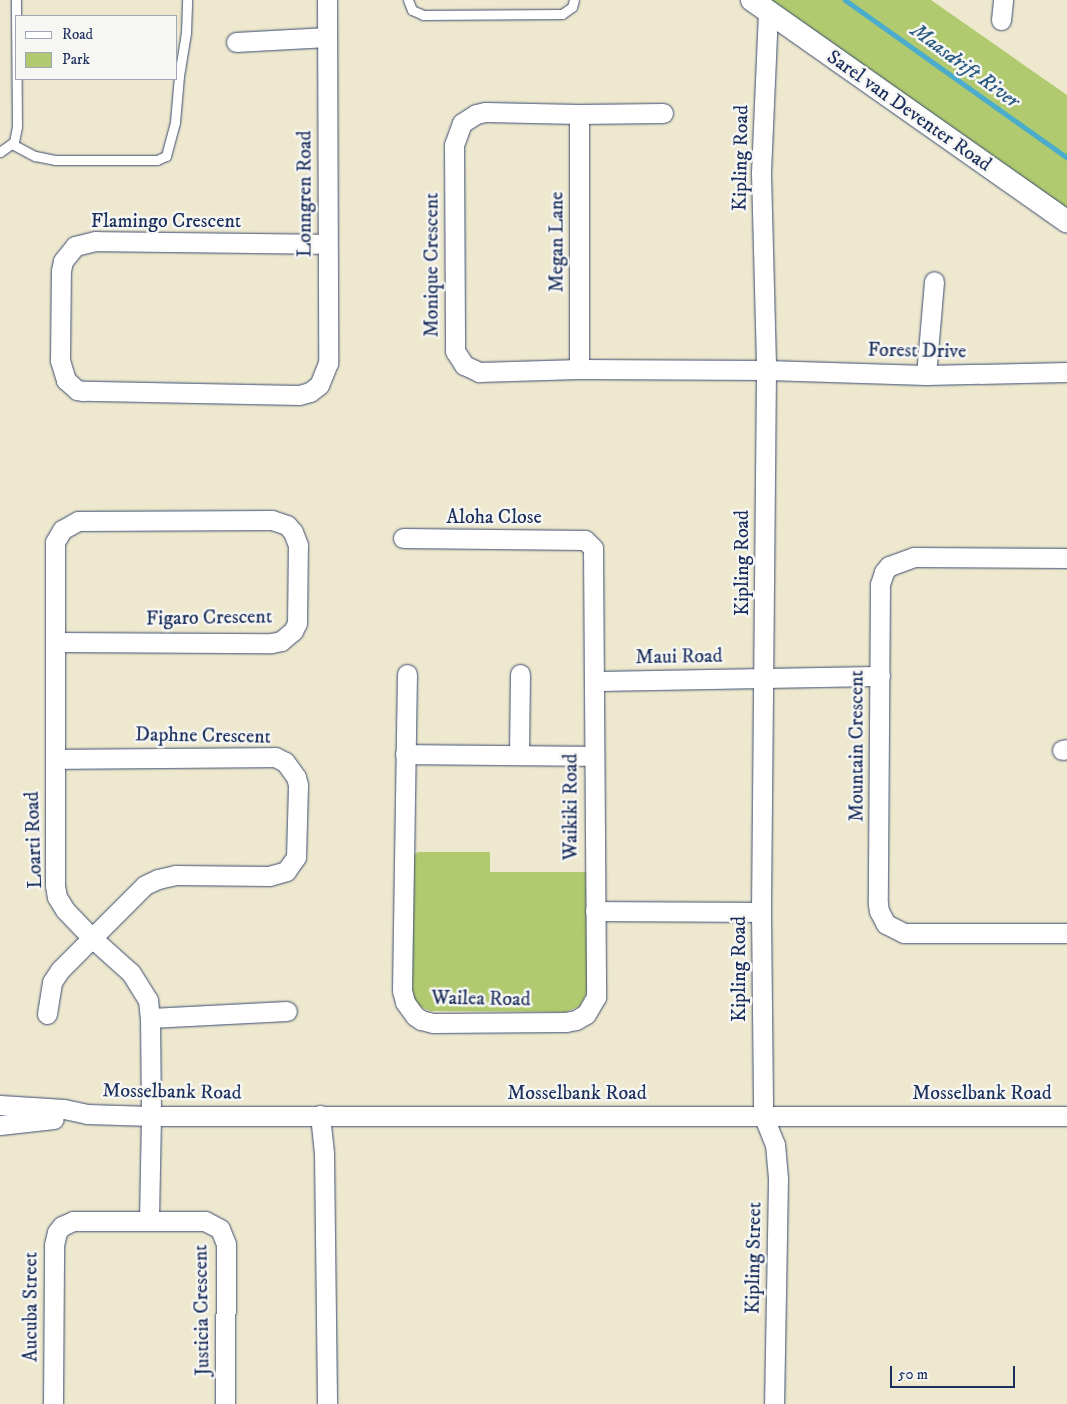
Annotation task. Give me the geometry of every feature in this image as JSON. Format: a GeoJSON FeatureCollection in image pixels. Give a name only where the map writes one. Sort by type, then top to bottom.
{"type":"FeatureCollection","features":[{"type":"Feature","properties":{"kind":"street","name":"Lonngren Road"},"geometry":{"type":"LineString","coordinates":[[319,385],[328,364],[327,0]]}},
{"type":"Feature","properties":{"kind":"street"},"geometry":{"type":"LineString","coordinates":[[1001,20],[1003,0]]}},
{"type":"Feature","properties":{"kind":"street","name":"Sarel van Deventer Road"},"geometry":{"type":"LineString","coordinates":[[760,6],[1067,221]]}},
{"type":"Feature","properties":{"kind":"street","name":"Kipling Road"},"geometry":{"type":"LineString","coordinates":[[760,6],[761,173],[766,370],[761,912],[763,1115]]}},
{"type":"Feature","properties":{"kind":"street"},"geometry":{"type":"LineString","coordinates":[[236,42],[327,37]]}},
{"type":"Feature","properties":{"kind":"street","name":"Monique Crescent"},"geometry":{"type":"LineString","coordinates":[[663,113],[476,114],[468,118],[458,129],[454,145],[455,351],[458,358],[470,369],[478,372],[766,370]]}},
{"type":"Feature","properties":{"kind":"street","name":"Megan Lane"},"geometry":{"type":"LineString","coordinates":[[579,114],[579,370]]}},
{"type":"Feature","properties":{"kind":"street","name":"Flamingo Crescent"},"geometry":{"type":"LineString","coordinates":[[319,385],[310,392],[299,395],[76,390],[66,380],[60,360],[61,271],[63,261],[75,246],[95,241],[327,244]]}},
{"type":"Feature","properties":{"kind":"street"},"geometry":{"type":"LineString","coordinates":[[926,375],[934,281]]}},
{"type":"Feature","properties":{"kind":"street","name":"Forest Drive"},"geometry":{"type":"LineString","coordinates":[[766,370],[926,375],[1067,372]]}},
{"type":"Feature","properties":{"kind":"street","name":"Figaro Crescent"},"geometry":{"type":"LineString","coordinates":[[56,642],[271,643],[281,640],[288,635],[296,623],[298,545],[294,532],[286,525],[272,520],[78,522],[62,530]]}},
{"type":"Feature","properties":{"kind":"street","name":"Loarti Road"},"geometry":{"type":"LineString","coordinates":[[62,530],[55,542],[54,845],[57,897],[65,910],[130,973],[142,988],[148,1000],[150,1018],[151,1116]]}},
{"type":"Feature","properties":{"kind":"street","name":"Aloha Close"},"geometry":{"type":"LineString","coordinates":[[403,538],[585,540]]}},
{"type":"Feature","properties":{"kind":"street","name":"Waikiki Road"},"geometry":{"type":"LineString","coordinates":[[585,540],[590,543],[594,552],[593,756],[595,911]]}},
{"type":"Feature","properties":{"kind":"street","name":"Mountain Crescent"},"geometry":{"type":"LineString","coordinates":[[1067,558],[914,558],[889,566],[880,584],[878,904],[882,918],[891,928],[904,933],[1067,933]]}},
{"type":"Feature","properties":{"kind":"street","name":"Wailea Road"},"geometry":{"type":"LineString","coordinates":[[407,674],[402,990],[405,1002],[415,1016],[421,1020],[433,1023],[566,1022],[586,1014],[596,997],[595,911]]}},
{"type":"Feature","properties":{"kind":"street"},"geometry":{"type":"LineString","coordinates":[[519,755],[520,674]]}},
{"type":"Feature","properties":{"kind":"street","name":"Maui Road"},"geometry":{"type":"LineString","coordinates":[[594,681],[880,676]]}},
{"type":"Feature","properties":{"kind":"street"},"geometry":{"type":"LineString","coordinates":[[405,754],[593,756]]}},
{"type":"Feature","properties":{"kind":"street","name":"Daphne Crescent"},"geometry":{"type":"LineString","coordinates":[[48,1014],[52,982],[60,970],[145,885],[158,879],[175,875],[269,876],[286,870],[296,857],[298,785],[296,777],[285,762],[275,757],[55,759]]}},
{"type":"Feature","properties":{"kind":"street"},"geometry":{"type":"LineString","coordinates":[[595,911],[761,912]]}},
{"type":"Feature","properties":{"kind":"street"},"geometry":{"type":"LineString","coordinates":[[150,1018],[287,1011]]}},
{"type":"Feature","properties":{"kind":"street","name":"Mosselbank Road"},"geometry":{"type":"LineString","coordinates":[[0,1105],[64,1109],[87,1114]]}},
{"type":"Feature","properties":{"kind":"street","name":"Mosselbank Road"},"geometry":{"type":"LineString","coordinates":[[0,1125],[87,1114],[151,1116],[1067,1116]]}},
{"type":"Feature","properties":{"kind":"street","name":"Kipling Street"},"geometry":{"type":"LineString","coordinates":[[763,1115],[775,1144],[778,1179],[774,1404]]}},
{"type":"Feature","properties":{"kind":"street"},"geometry":{"type":"LineString","coordinates":[[149,1221],[151,1116]]}},
{"type":"Feature","properties":{"kind":"street"},"geometry":{"type":"LineString","coordinates":[[320,1116],[324,1154],[327,1404]]}},
{"type":"Feature","properties":{"kind":"street","name":"Aucuba Street"},"geometry":{"type":"LineString","coordinates":[[53,1404],[54,1245],[58,1232],[62,1226],[73,1222],[149,1221]]}},
{"type":"Feature","properties":{"kind":"street","name":"Justicia Crescent"},"geometry":{"type":"LineString","coordinates":[[149,1221],[205,1221],[216,1225],[225,1238],[225,1404]]}},
{"type":"Feature","properties":{"kind":"lane"},"geometry":{"type":"LineString","coordinates":[[16,0],[16,15]]}},
{"type":"Feature","properties":{"kind":"lane"},"geometry":{"type":"LineString","coordinates":[[178,76],[186,33],[187,0]]}},
{"type":"Feature","properties":{"kind":"lane"},"geometry":{"type":"LineString","coordinates":[[408,0],[412,10],[423,15],[562,14],[572,7],[574,0]]}},
{"type":"Feature","properties":{"kind":"lane"},"geometry":{"type":"LineString","coordinates":[[0,152],[12,144],[16,126],[16,80]]}},
{"type":"Feature","properties":{"kind":"lane"},"geometry":{"type":"LineString","coordinates":[[12,144],[35,156],[55,160],[157,160],[166,156],[175,122],[178,80]]}},
{"type":"Feature","properties":{"kind":"green space"},"geometry":{"type":"Polygon","coordinates":[[[770,0],[931,0],[1067,95],[1067,209],[770,0]]]}},
{"type":"Feature","properties":{"kind":"green space"},"geometry":{"type":"Polygon","coordinates":[[[418,852],[490,852],[490,872],[588,872],[587,992],[580,1006],[566,1012],[430,1011],[417,1005],[410,992],[413,856],[418,852]]]}},
{"type":"Feature","properties":{"kind":"waterway","name":"Maasdrift River"},"geometry":{"type":"LineString","coordinates":[[845,0],[1067,158]]}}]}
